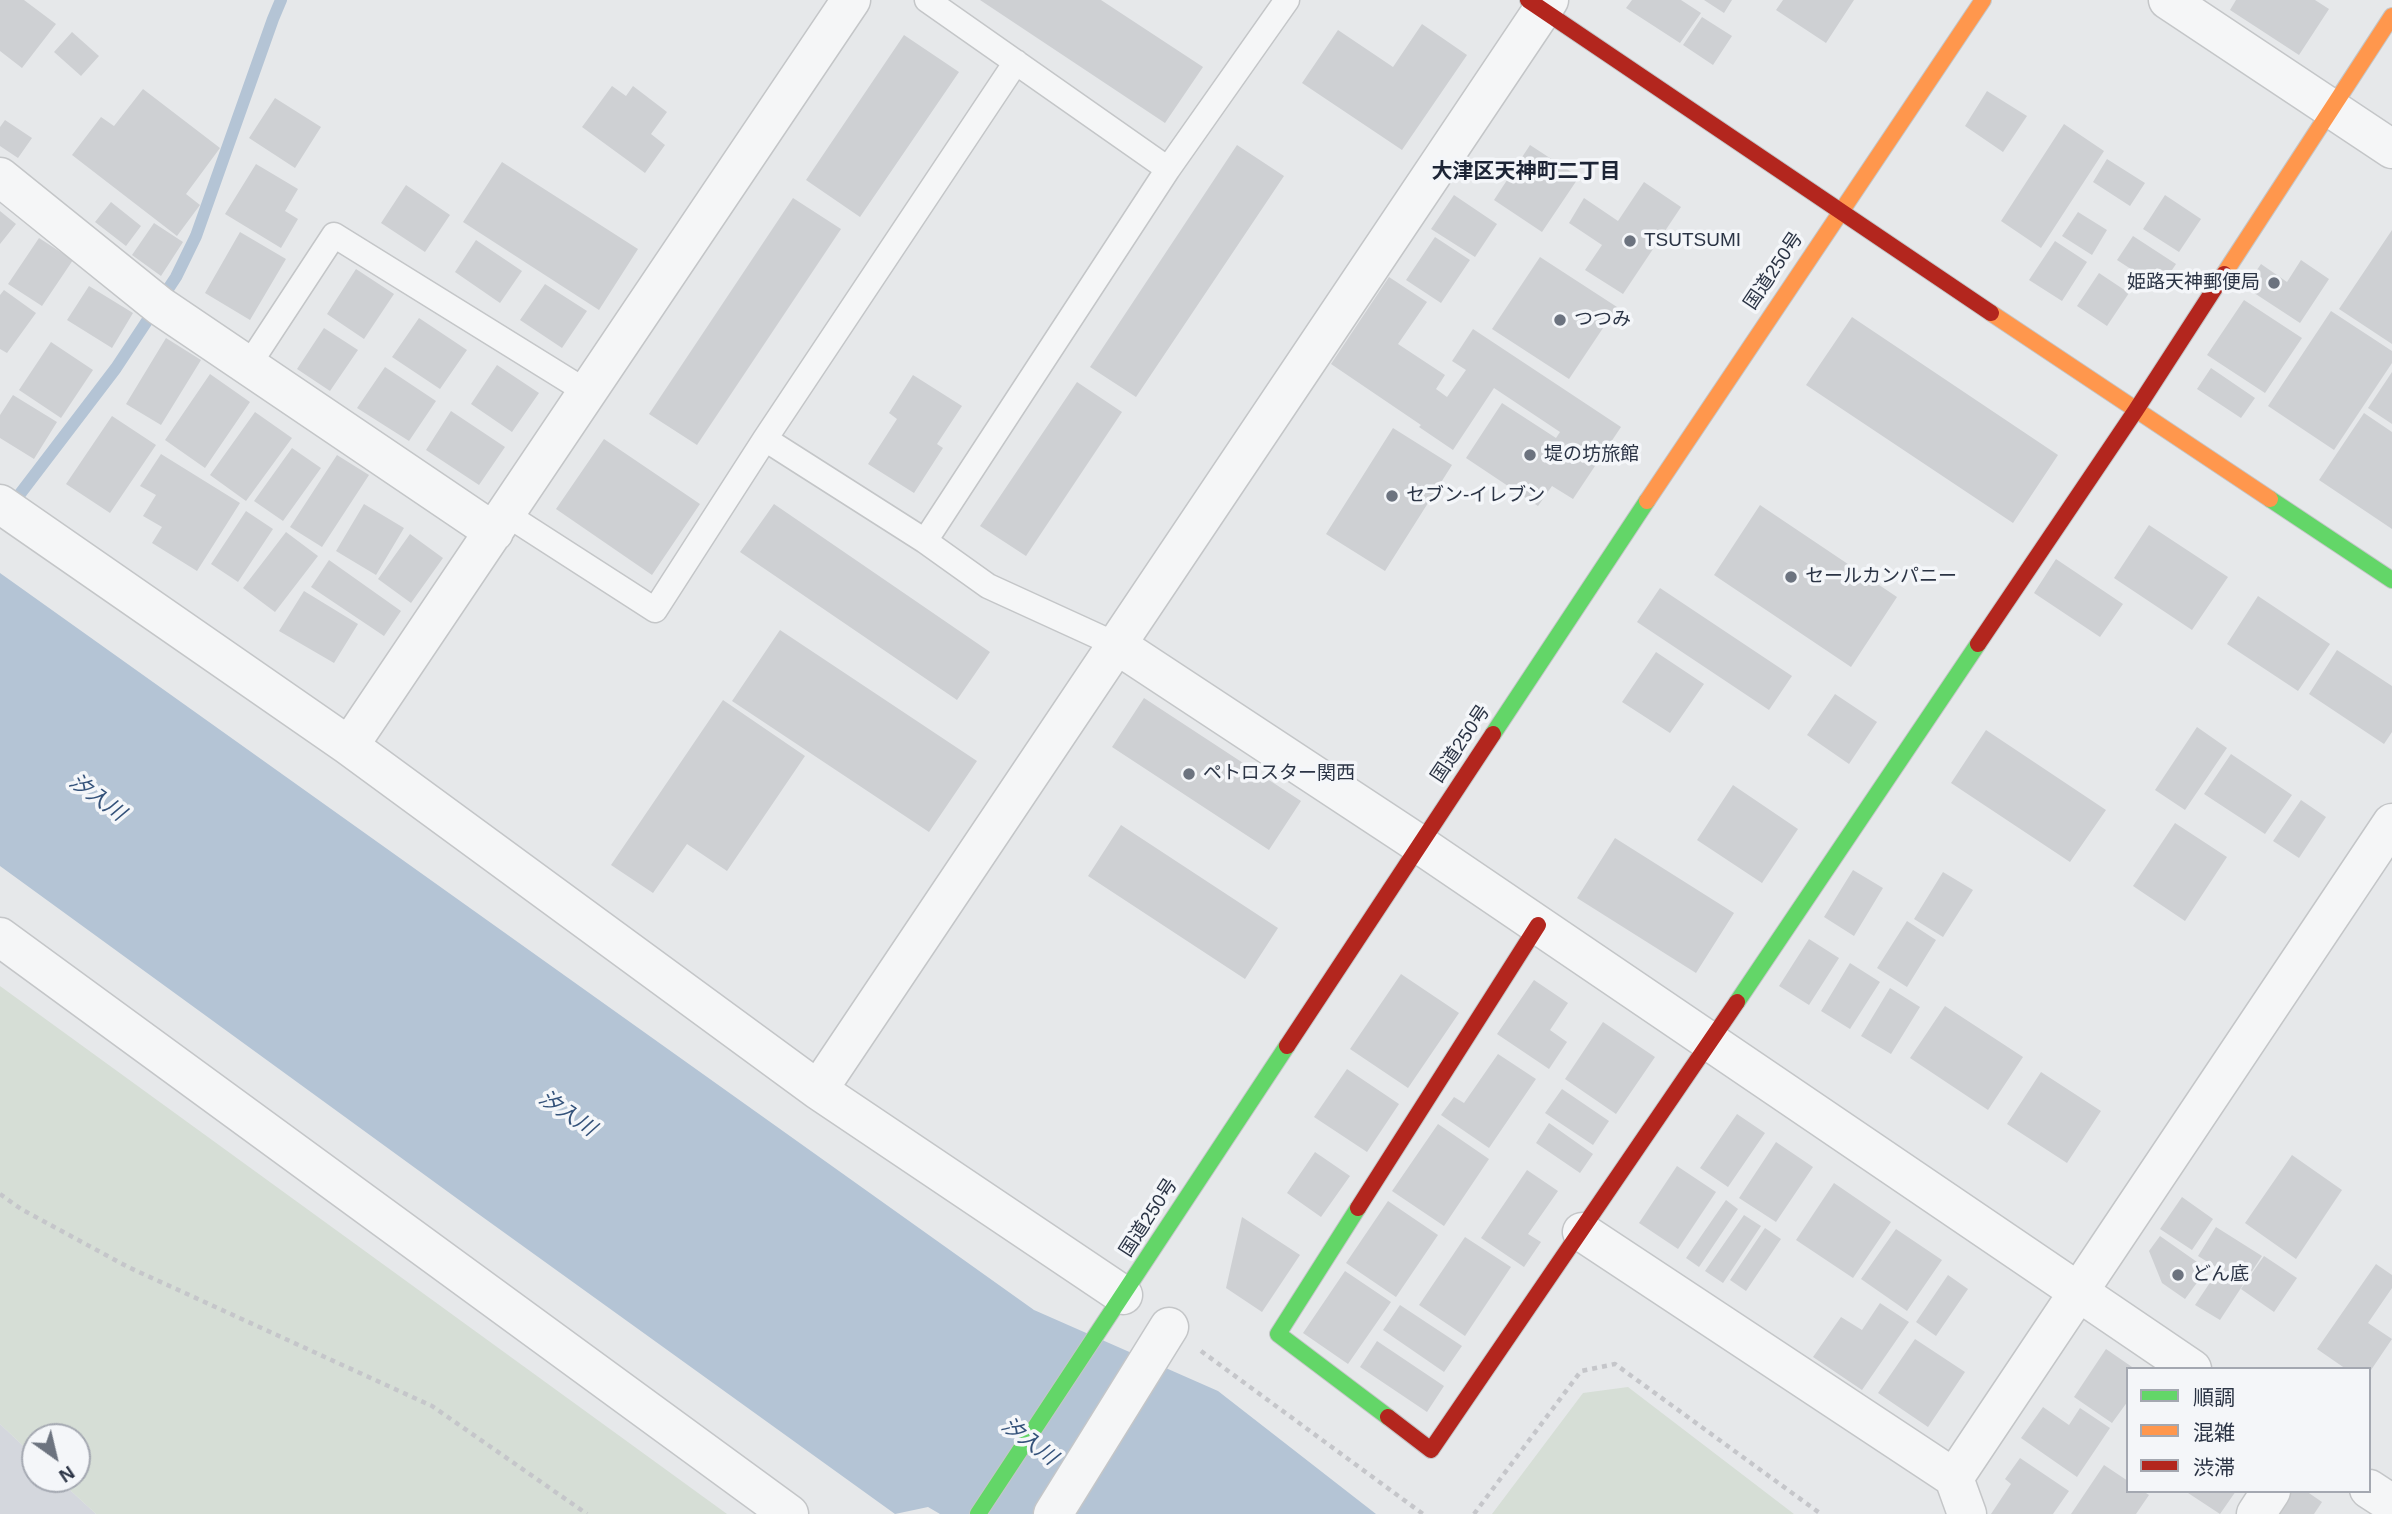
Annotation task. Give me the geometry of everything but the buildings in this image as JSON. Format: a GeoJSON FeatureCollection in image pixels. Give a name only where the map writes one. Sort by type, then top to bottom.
{"type":"FeatureCollection","features":[{"type":"Feature","properties":{"kind":"main road","name":"国道250号"},"geometry":{"type":"LineString","coordinates":[[978,1514],[1839,212],[1983,0]]}},
{"type":"Feature","properties":{"kind":"main road"},"geometry":{"type":"LineString","coordinates":[[1540,3],[1839,212],[2392,580]]}},
{"type":"Feature","properties":{"kind":"main road"},"geometry":{"type":"LineString","coordinates":[[1538,925],[1278,1334],[1431,1450],[1582,1232],[2136,410],[2392,16]]}},
{"type":"Feature","properties":{"kind":"street"},"geometry":{"type":"LineString","coordinates":[[349,746],[851,0]]}},
{"type":"Feature","properties":{"kind":"street"},"geometry":{"type":"LineString","coordinates":[[2168,0],[2392,149]]}},
{"type":"Feature","properties":{"kind":"street"},"geometry":{"type":"LineString","coordinates":[[818,1090],[1117,645],[1540,3]]}},
{"type":"Feature","properties":{"kind":"street"},"geometry":{"type":"LineString","coordinates":[[0,177],[160,306],[248,366],[500,523]]}},
{"type":"Feature","properties":{"kind":"street"},"geometry":{"type":"LineString","coordinates":[[0,504],[349,746],[818,1090],[1124,1296]]}},
{"type":"Feature","properties":{"kind":"street"},"geometry":{"type":"LineString","coordinates":[[1117,645],[1538,925],[2189,1367]]}},
{"type":"Feature","properties":{"kind":"street"},"geometry":{"type":"LineString","coordinates":[[1954,1478],[2392,823]]}},
{"type":"Feature","properties":{"kind":"street"},"geometry":{"type":"LineString","coordinates":[[0,937],[789,1514]]}},
{"type":"Feature","properties":{"kind":"street"},"geometry":{"type":"LineString","coordinates":[[1582,1232],[1954,1478],[1967,1514]]}},
{"type":"Feature","properties":{"kind":"street"},"geometry":{"type":"LineString","coordinates":[[1053,1514],[1169,1327]]}},
{"type":"Feature","properties":{"kind":"street"},"geometry":{"type":"LineString","coordinates":[[2371,1490],[2392,1504]]}},
{"type":"Feature","properties":{"kind":"street"},"geometry":{"type":"LineString","coordinates":[[2256,1514],[2270,1493]]}},
{"type":"Feature","properties":{"kind":"lane"},"geometry":{"type":"LineString","coordinates":[[927,0],[1168,169]]}},
{"type":"Feature","properties":{"kind":"lane"},"geometry":{"type":"LineString","coordinates":[[925,541],[1168,169],[1287,0]]}},
{"type":"Feature","properties":{"kind":"lane"},"geometry":{"type":"LineString","coordinates":[[500,523],[655,610],[765,439],[1016,62]]}},
{"type":"Feature","properties":{"kind":"lane"},"geometry":{"type":"LineString","coordinates":[[248,366],[334,235],[587,392]]}},
{"type":"Feature","properties":{"kind":"lane"},"geometry":{"type":"LineString","coordinates":[[765,439],[925,541],[988,586],[1117,645]]}},
{"type":"Feature","properties":{"kind":"path"},"geometry":{"type":"LineString","coordinates":[[0,1194],[21,1209],[128,1268],[432,1406],[587,1514]]}},
{"type":"Feature","properties":{"kind":"path"},"geometry":{"type":"LineString","coordinates":[[1169,1327],[1423,1514]]}},
{"type":"Feature","properties":{"kind":"path"},"geometry":{"type":"LineString","coordinates":[[1474,1514],[1581,1371],[1615,1364],[1821,1514]]}},
{"type":"Feature","properties":{"kind":"shaded area"},"geometry":{"type":"Polygon","coordinates":[[[0,986],[727,1514],[96,1514],[73,1493],[91,1493],[91,1423],[21,1423],[21,1444],[0,1424],[0,986]]]}},
{"type":"Feature","properties":{"kind":"shaded area"},"geometry":{"type":"Polygon","coordinates":[[[1628,1387],[1794,1514],[1492,1514],[1583,1393],[1628,1387]]]}},
{"type":"Feature","properties":{"kind":"shaded area"},"geometry":{"type":"Polygon","coordinates":[[[0,1424],[21,1444],[21,1493],[73,1493],[96,1514],[0,1514],[0,1424]]]}},
{"type":"Feature","properties":{"kind":"water","name":"汐入川"},"geometry":{"type":"Polygon","coordinates":[[[0,573],[1034,1310],[1218,1391],[1376,1514],[940,1514],[928,1507],[895,1514],[0,866],[0,573]]]}},
{"type":"Feature","properties":{"kind":"waterway"},"geometry":{"type":"LineString","coordinates":[[10,507],[116,368],[176,277],[196,236],[281,0]]}},
{"type":"Feature","properties":{"kind":"traffic: fast"},"geometry":{"type":"LineString","coordinates":[[2270,499],[2392,580]]}},
{"type":"Feature","properties":{"kind":"traffic: fast"},"geometry":{"type":"LineString","coordinates":[[1493,734],[1647,501]]}},
{"type":"Feature","properties":{"kind":"traffic: fast"},"geometry":{"type":"LineString","coordinates":[[1737,1002],[1978,644]]}},
{"type":"Feature","properties":{"kind":"traffic: fast"},"geometry":{"type":"LineString","coordinates":[[978,1514],[1287,1046]]}},
{"type":"Feature","properties":{"kind":"traffic: fast"},"geometry":{"type":"LineString","coordinates":[[1358,1208],[1278,1334],[1388,1417]]}},
{"type":"Feature","properties":{"kind":"traffic: slow"},"geometry":{"type":"LineString","coordinates":[[1647,501],[1983,0]]}},
{"type":"Feature","properties":{"kind":"traffic: slow"},"geometry":{"type":"LineString","coordinates":[[2224,274],[2392,16]]}},
{"type":"Feature","properties":{"kind":"traffic: slow"},"geometry":{"type":"LineString","coordinates":[[1991,313],[2270,499]]}},
{"type":"Feature","properties":{"kind":"traffic: jam"},"geometry":{"type":"LineString","coordinates":[[1528,0],[1991,313]]}},
{"type":"Feature","properties":{"kind":"traffic: jam"},"geometry":{"type":"LineString","coordinates":[[1978,644],[2224,274]]}},
{"type":"Feature","properties":{"kind":"traffic: jam"},"geometry":{"type":"LineString","coordinates":[[1287,1046],[1493,734]]}},
{"type":"Feature","properties":{"kind":"traffic: jam"},"geometry":{"type":"LineString","coordinates":[[1358,1208],[1538,925]]}},
{"type":"Feature","properties":{"kind":"traffic: jam"},"geometry":{"type":"LineString","coordinates":[[1388,1417],[1431,1450],[1737,1002]]}},
{"type":"Feature","properties":{"kind":"place","name":"TSUTSUMI"},"geometry":{"type":"Point","coordinates":[1630,241]}},
{"type":"Feature","properties":{"kind":"place","name":"姫路天神郵便局"},"geometry":{"type":"Point","coordinates":[2274,283]}},
{"type":"Feature","properties":{"kind":"place","name":"つつみ"},"geometry":{"type":"Point","coordinates":[1560,320]}},
{"type":"Feature","properties":{"kind":"place","name":"堤の坊旅館"},"geometry":{"type":"Point","coordinates":[1530,455]}},
{"type":"Feature","properties":{"kind":"place","name":"セブン-イレブン"},"geometry":{"type":"Point","coordinates":[1392,496]}},
{"type":"Feature","properties":{"kind":"place","name":"セールカンパニー"},"geometry":{"type":"Point","coordinates":[1791,577]}},
{"type":"Feature","properties":{"kind":"place","name":"ペトロスター関西"},"geometry":{"type":"Point","coordinates":[1189,774]}},
{"type":"Feature","properties":{"kind":"place","name":"どん底"},"geometry":{"type":"Point","coordinates":[2178,1275]}},
{"type":"Feature","properties":{"kind":"district","name":"大津区天神町二丁目"},"geometry":{"type":"Point","coordinates":[1526,172]}}]}
